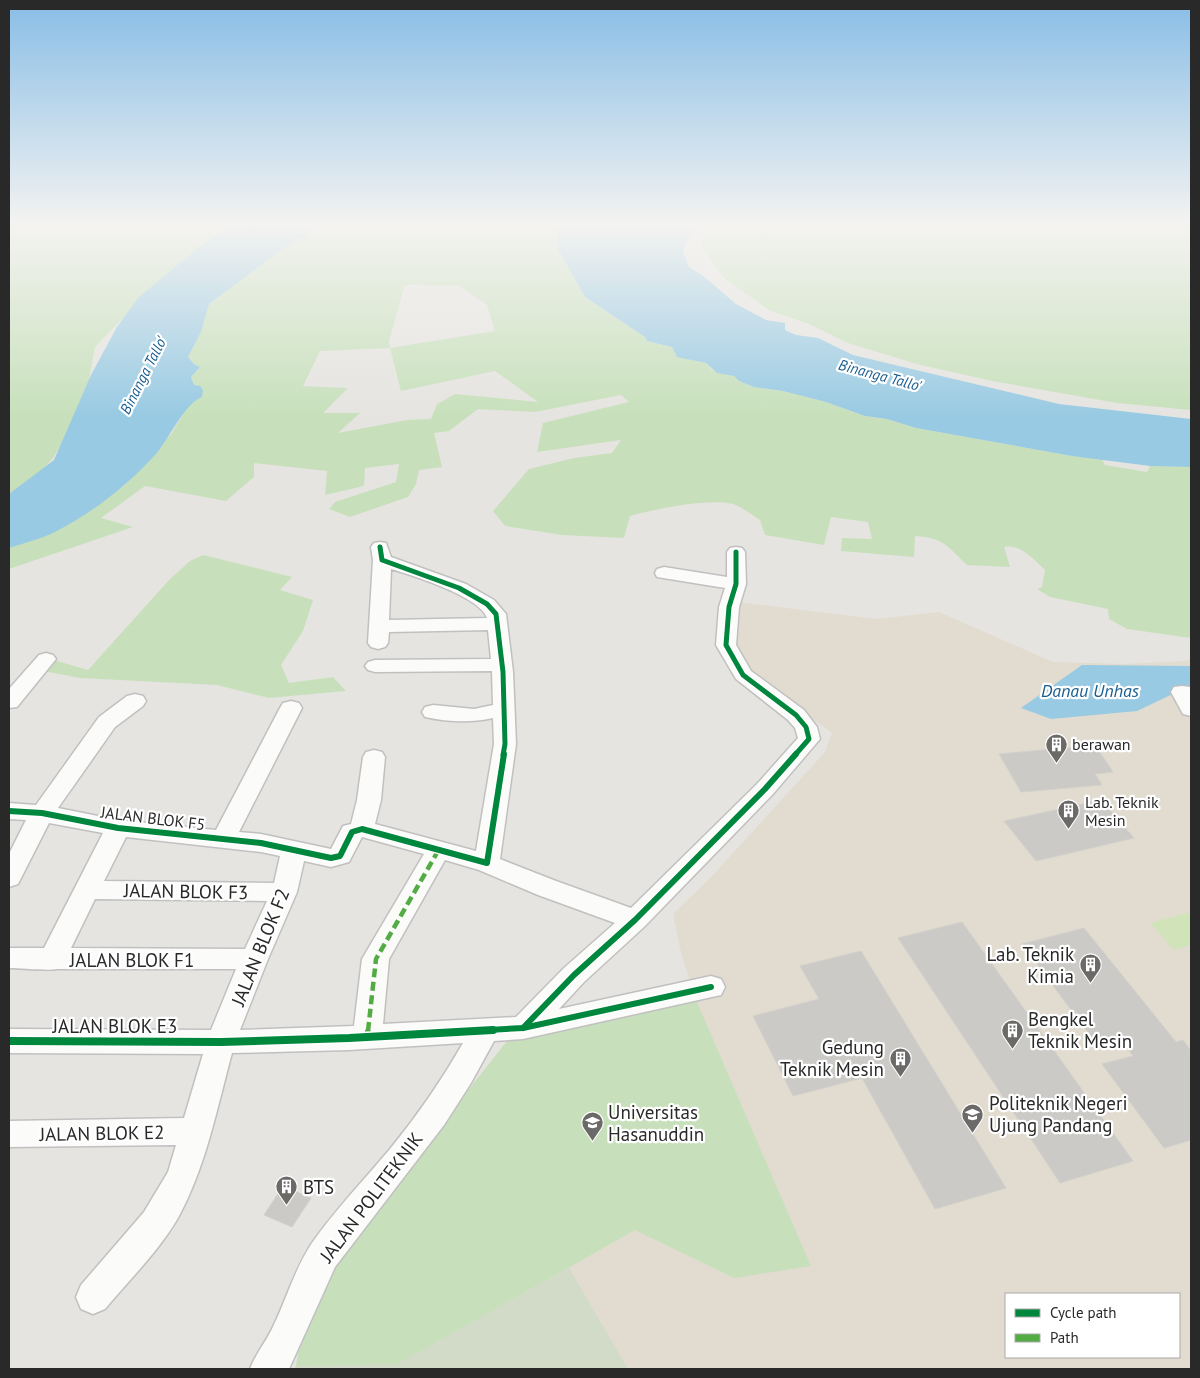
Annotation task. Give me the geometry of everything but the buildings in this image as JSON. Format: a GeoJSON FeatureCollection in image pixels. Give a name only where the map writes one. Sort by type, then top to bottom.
{"type":"FeatureCollection","features":[{"type":"Feature","properties":{"kind":"street"},"geometry":{"type":"LineString","coordinates":[[523,1028],[574,975],[635,920],[765,789],[809,739],[806,727],[796,715],[742,675],[726,645],[729,607],[736,584],[736,552]]}},
{"type":"Feature","properties":{"kind":"street"},"geometry":{"type":"LineString","coordinates":[[487,863],[505,744],[502,665],[496,614],[490,607],[476,598],[381,553],[378,634],[497,624]]}},
{"type":"Feature","properties":{"kind":"street"},"geometry":{"type":"LineString","coordinates":[[664,573],[736,584]]}},
{"type":"Feature","properties":{"kind":"street"},"geometry":{"type":"LineString","coordinates":[[9,702],[46,659]]}},
{"type":"Feature","properties":{"kind":"street"},"geometry":{"type":"LineString","coordinates":[[375,666],[502,665]]}},
{"type":"Feature","properties":{"kind":"street"},"geometry":{"type":"LineString","coordinates":[[9,878],[42,813],[107,722],[135,701]]}},
{"type":"Feature","properties":{"kind":"street"},"geometry":{"type":"LineString","coordinates":[[223,839],[290,708]]}},
{"type":"Feature","properties":{"kind":"street"},"geometry":{"type":"LineString","coordinates":[[433,712],[474,716],[504,710]]}},
{"type":"Feature","properties":{"kind":"street"},"geometry":{"type":"LineString","coordinates":[[374,757],[371,792],[362,829],[487,863],[547,888],[635,920]]}},
{"type":"Feature","properties":{"kind":"street","name":"JALAN BLOK F5"},"geometry":{"type":"LineString","coordinates":[[9,811],[42,813],[118,828],[261,843],[331,858],[340,856],[352,832],[362,829]]}},
{"type":"Feature","properties":{"kind":"street"},"geometry":{"type":"LineString","coordinates":[[51,960],[118,828]]}},
{"type":"Feature","properties":{"kind":"street","name":"JALAN BLOK F2"},"geometry":{"type":"LineString","coordinates":[[93,1297],[142,1240],[168,1206],[183,1174],[221,1042],[254,959],[284,892],[294,850]]}},
{"type":"Feature","properties":{"kind":"street"},"geometry":{"type":"LineString","coordinates":[[367,1037],[376,959],[438,851]]}},
{"type":"Feature","properties":{"kind":"street","name":"JALAN BLOK F3"},"geometry":{"type":"LineString","coordinates":[[87,890],[284,892]]}},
{"type":"Feature","properties":{"kind":"street","name":"JALAN BLOK F1"},"geometry":{"type":"LineString","coordinates":[[9,958],[51,960],[254,959]]}},
{"type":"Feature","properties":{"kind":"street","name":"JALAN BLOK E3"},"geometry":{"type":"LineString","coordinates":[[9,1041],[221,1042],[367,1037],[523,1028],[711,987]]}},
{"type":"Feature","properties":{"kind":"street","name":"JALAN POLITEKNIK"},"geometry":{"type":"LineString","coordinates":[[268,1369],[291,1327],[305,1291],[322,1258],[338,1234],[413,1143],[469,1061],[485,1030]]}},
{"type":"Feature","properties":{"kind":"street","name":"JALAN BLOK E2"},"geometry":{"type":"LineString","coordinates":[[9,1134],[195,1132]]}},
{"type":"Feature","properties":{"kind":"shaded area"},"geometry":{"type":"Polygon","coordinates":[[[737,602],[876,619],[939,612],[1053,662],[1125,664],[1185,661],[1191,659],[1191,1369],[294,1369],[696,1000],[681,953],[673,914],[712,876],[825,752],[832,733],[743,668],[733,651],[737,602]]]}},
{"type":"Feature","properties":{"kind":"green space"},"geometry":{"type":"Polygon","coordinates":[[[9,287],[152,287],[139,298],[128,313],[95,347],[84,406],[53,458],[36,477],[9,497],[9,287]]]}},
{"type":"Feature","properties":{"kind":"green space"},"geometry":{"type":"Polygon","coordinates":[[[231,287],[404,287],[389,341],[390,348],[495,331],[487,305],[461,287],[581,287],[585,297],[645,337],[647,341],[672,347],[678,357],[707,363],[712,370],[734,376],[739,381],[754,387],[783,391],[826,402],[865,416],[887,419],[916,428],[1072,456],[1102,459],[1105,465],[1147,472],[1150,466],[1191,467],[1191,638],[1127,629],[1109,619],[1108,609],[1050,597],[1037,589],[1042,587],[1045,570],[1026,553],[1016,548],[1004,547],[1010,567],[967,565],[939,541],[915,536],[914,557],[841,551],[842,538],[872,539],[868,522],[831,517],[824,545],[765,535],[760,520],[743,509],[733,504],[710,502],[682,505],[630,516],[624,538],[562,535],[505,526],[493,511],[529,469],[574,458],[612,453],[621,440],[537,452],[543,423],[629,402],[621,395],[535,412],[478,409],[449,431],[434,433],[442,467],[419,470],[416,484],[408,497],[350,517],[329,509],[335,502],[396,482],[399,464],[365,468],[364,486],[325,495],[327,471],[254,463],[254,477],[226,501],[145,486],[101,518],[133,527],[9,569],[9,548],[54,532],[91,510],[126,484],[171,434],[188,406],[194,401],[194,385],[191,377],[200,367],[194,364],[188,357],[201,332],[208,305],[231,287]],[[390,348],[320,351],[303,386],[348,388],[323,413],[360,413],[338,433],[407,420],[431,419],[437,404],[455,394],[538,402],[495,371],[401,391],[390,348]]]}},
{"type":"Feature","properties":{"kind":"green space"},"geometry":{"type":"Polygon","coordinates":[[[737,287],[1191,287],[1191,410],[1117,403],[992,381],[917,364],[848,343],[809,324],[769,310],[737,287]]]}},
{"type":"Feature","properties":{"kind":"green space"},"geometry":{"type":"Polygon","coordinates":[[[203,555],[292,577],[280,590],[313,600],[303,631],[281,665],[289,683],[333,677],[346,691],[269,698],[217,685],[80,678],[33,669],[54,660],[88,670],[169,580],[190,561],[203,555]]]}},
{"type":"Feature","properties":{"kind":"green space"},"geometry":{"type":"Polygon","coordinates":[[[1191,912],[1191,945],[1174,950],[1150,923],[1191,912]]]}},
{"type":"Feature","properties":{"kind":"green space","name":"Universitas Hasanuddin"},"geometry":{"type":"Polygon","coordinates":[[[696,1000],[811,1266],[734,1278],[635,1230],[397,1365],[296,1366],[304,1314],[320,1277],[511,1036],[696,1000]]]}},
{"type":"Feature","properties":{"kind":"green space"},"geometry":{"type":"Polygon","coordinates":[[[569,1268],[628,1369],[294,1369],[296,1366],[397,1364],[569,1268]]]}},
{"type":"Feature","properties":{"kind":"water","name":"Binanga Tallo'"},"geometry":{"type":"Polygon","coordinates":[[[151,287],[231,287],[209,304],[201,332],[188,357],[194,364],[200,367],[191,377],[194,385],[200,386],[203,390],[202,397],[195,401],[183,414],[155,455],[108,498],[69,525],[44,537],[9,548],[9,494],[54,460],[91,375],[117,327],[138,298],[151,287]]]}},
{"type":"Feature","properties":{"kind":"water","name":"Binanga Tallo'"},"geometry":{"type":"Polygon","coordinates":[[[580,287],[716,287],[736,304],[766,320],[785,323],[785,330],[796,335],[818,338],[853,355],[1059,404],[1191,419],[1191,467],[1150,466],[1072,456],[916,428],[887,419],[865,416],[826,402],[783,391],[754,387],[739,381],[734,376],[717,373],[706,363],[677,357],[672,347],[647,341],[645,337],[585,297],[580,287]]]}},
{"type":"Feature","properties":{"kind":"water","name":"Danau Unhas"},"geometry":{"type":"Polygon","coordinates":[[[1082,665],[1191,666],[1191,692],[1179,691],[1137,711],[1051,719],[1021,708],[1082,665]]]}},
{"type":"Feature","properties":{"kind":"marked path"},"geometry":{"type":"LineString","coordinates":[[367,1037],[376,959],[438,851]]}},
{"type":"Feature","properties":{"kind":"cycle path"},"geometry":{"type":"LineString","coordinates":[[9,811],[42,813],[118,828],[261,843],[331,858],[340,856],[352,832],[362,829],[487,863],[505,744],[503,672],[496,614],[487,604],[459,588],[426,574],[382,560],[380,547]]}},
{"type":"Feature","properties":{"kind":"cycle path"},"geometry":{"type":"LineString","coordinates":[[523,1028],[574,975],[635,920],[765,789],[809,739],[806,727],[796,715],[743,675],[726,645],[729,607],[736,584],[736,552]]}},
{"type":"Feature","properties":{"kind":"cycle path"},"geometry":{"type":"LineString","coordinates":[[9,1041],[221,1042],[349,1038],[523,1028],[711,987]]}},
{"type":"Feature","properties":{"kind":"place","name":"berawan"},"geometry":{"type":"Point","coordinates":[1056,763]}},
{"type":"Feature","properties":{"kind":"place","name":"Lab. Teknik Mesin"},"geometry":{"type":"Point","coordinates":[1069,830]}},
{"type":"Feature","properties":{"kind":"place","name":"Lab. Teknik Kimia"},"geometry":{"type":"Point","coordinates":[1090,984]}},
{"type":"Feature","properties":{"kind":"place","name":"Bengkel Teknik Mesin"},"geometry":{"type":"Point","coordinates":[1012,1049]}},
{"type":"Feature","properties":{"kind":"place","name":"Gedung Teknik Mesin"},"geometry":{"type":"Point","coordinates":[900,1077]}},
{"type":"Feature","properties":{"kind":"place","name":"Politeknik Negeri Ujung Pandang"},"geometry":{"type":"Point","coordinates":[973,1133]}},
{"type":"Feature","properties":{"kind":"place","name":"Universitas Hasanuddin"},"geometry":{"type":"Point","coordinates":[592,1142]}},
{"type":"Feature","properties":{"kind":"place","name":"BTS"},"geometry":{"type":"Point","coordinates":[287,1206]}}]}
